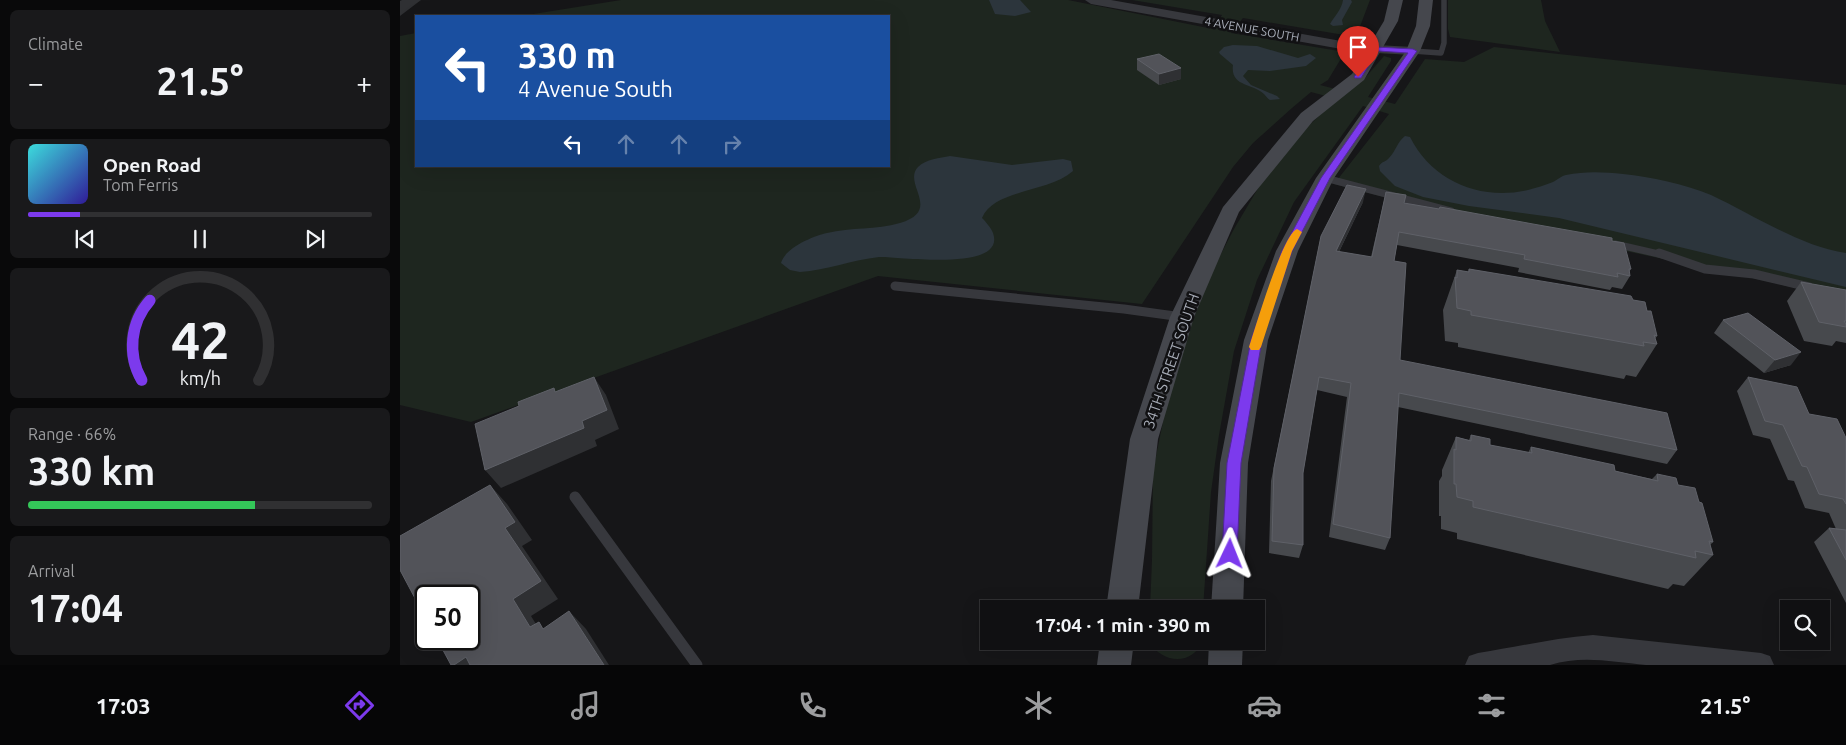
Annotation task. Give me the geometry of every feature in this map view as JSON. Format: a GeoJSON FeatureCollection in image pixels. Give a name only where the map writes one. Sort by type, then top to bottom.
{"type":"FeatureCollection","features":[{"type":"Feature","properties":{"kind":"main road","name":"34TH STREET SOUTH"},"geometry":{"type":"LineString","coordinates":[[1123,600],[1144,440],[1182,317],[1230,211],[1307,117],[1358,77],[1391,21],[1396,0]]}},
{"type":"Feature","properties":{"kind":"main road"},"geometry":{"type":"LineString","coordinates":[[1228,600],[1234,463],[1256,340],[1287,251],[1325,178],[1413,51],[1423,26],[1426,0]]}},
{"type":"Feature","properties":{"kind":"main road"},"geometry":{"type":"LineString","coordinates":[[1114,665],[1116,650]]}},
{"type":"Feature","properties":{"kind":"main road"},"geometry":{"type":"LineString","coordinates":[[1225,665],[1226,650]]}},
{"type":"Feature","properties":{"kind":"street","name":"4 AVENUE SOUTH"},"geometry":{"type":"LineString","coordinates":[[1091,0],[1358,48],[1413,51]]}},
{"type":"Feature","properties":{"kind":"street"},"geometry":{"type":"LineString","coordinates":[[1478,665],[1540,660],[1559,650],[1594,647],[1761,665]]}},
{"type":"Feature","properties":{"kind":"lane"},"geometry":{"type":"LineString","coordinates":[[1413,51],[1441,53],[1444,43],[1444,0]]}},
{"type":"Feature","properties":{"kind":"lane"},"geometry":{"type":"LineString","coordinates":[[1325,178],[1456,213]]}},
{"type":"Feature","properties":{"kind":"lane"},"geometry":{"type":"LineString","coordinates":[[1610,242],[1655,252],[1705,269],[1754,274],[1818,289]]}},
{"type":"Feature","properties":{"kind":"lane"},"geometry":{"type":"LineString","coordinates":[[895,286],[1134,310],[1182,317]]}},
{"type":"Feature","properties":{"kind":"lane"},"geometry":{"type":"LineString","coordinates":[[576,497],[696,665]]}},
{"type":"Feature","properties":{"kind":"shaded area"},"geometry":{"type":"Polygon","coordinates":[[[621,0],[1068,0],[1213,29],[1222,15],[1132,0],[1370,0],[1356,37],[1243,18],[1231,33],[1345,52],[1328,80],[1320,85],[1347,92],[1363,80],[1384,56],[1391,58],[1391,61],[1368,97],[1395,104],[1425,59],[1464,62],[1494,47],[1846,85],[1846,300],[1461,216],[1334,184],[1389,114],[1363,106],[1294,202],[1257,280],[1234,351],[1211,492],[1204,600],[1150,600],[1153,471],[1166,407],[1188,332],[1211,273],[1234,229],[1260,185],[1300,134],[1337,99],[1311,92],[1253,143],[1233,167],[1142,304],[878,276],[471,422],[400,405],[400,36],[415,33],[415,167],[890,167],[890,15],[527,15],[621,0]]]}},
{"type":"Feature","properties":{"kind":"shaded area"},"geometry":{"type":"Polygon","coordinates":[[[989,0],[1020,0],[1031,12],[1015,16],[995,14],[989,0]]]}},
{"type":"Feature","properties":{"kind":"shaded area"},"geometry":{"type":"Polygon","coordinates":[[[1343,0],[1351,0],[1352,2],[1342,20],[1343,25],[1333,26],[1330,24],[1340,10],[1343,0]]]}},
{"type":"Feature","properties":{"kind":"shaded area"},"geometry":{"type":"Polygon","coordinates":[[[1448,0],[1541,0],[1545,21],[1560,52],[1450,37],[1448,29],[1448,0]]]}},
{"type":"Feature","properties":{"kind":"shaded area"},"geometry":{"type":"Polygon","coordinates":[[[1233,45],[1257,46],[1298,58],[1310,54],[1316,58],[1306,66],[1270,71],[1248,70],[1243,76],[1251,85],[1280,99],[1270,100],[1259,90],[1243,84],[1235,77],[1233,65],[1219,52],[1224,47],[1233,45]]]}},
{"type":"Feature","properties":{"kind":"shaded area"},"geometry":{"type":"Polygon","coordinates":[[[1405,136],[1410,137],[1419,152],[1444,176],[1475,190],[1492,193],[1510,193],[1528,190],[1553,182],[1566,175],[1594,172],[1645,177],[1701,191],[1794,237],[1829,250],[1846,253],[1846,287],[1559,218],[1469,206],[1423,197],[1395,186],[1380,171],[1379,166],[1381,163],[1388,159],[1405,136]]]}},
{"type":"Feature","properties":{"kind":"shaded area"},"geometry":{"type":"Polygon","coordinates":[[[950,156],[1012,165],[1063,159],[1071,161],[1073,171],[1050,184],[1009,196],[988,209],[982,218],[993,233],[993,245],[984,253],[968,258],[948,260],[879,257],[800,272],[790,270],[781,263],[788,252],[814,237],[836,231],[882,227],[912,218],[919,211],[920,204],[914,181],[914,174],[918,167],[929,161],[950,156]]]}},
{"type":"Feature","properties":{"kind":"shaded area"},"geometry":{"type":"Polygon","coordinates":[[[1156,650],[1197,650],[1185,658],[1177,659],[1156,650]]]}},
{"type":"Feature","properties":{"kind":"building"},"geometry":{"type":"Polygon","coordinates":[[[1159,54],[1181,68],[1159,74],[1137,59],[1159,54]]]}},
{"type":"Feature","properties":{"kind":"building"},"geometry":{"type":"Polygon","coordinates":[[[1347,185],[1366,189],[1336,251],[1372,257],[1386,192],[1406,195],[1404,203],[1439,209],[1440,207],[1612,238],[1612,241],[1624,243],[1631,269],[1629,269],[1630,276],[1617,273],[1618,277],[1524,259],[1525,255],[1399,232],[1394,261],[1406,263],[1400,360],[1667,413],[1677,450],[1399,393],[1390,538],[1333,524],[1351,383],[1319,377],[1303,473],[1303,545],[1272,541],[1274,468],[1321,236],[1347,185]]]}},
{"type":"Feature","properties":{"kind":"building"},"geometry":{"type":"Polygon","coordinates":[[[1469,269],[1631,296],[1633,300],[1645,302],[1647,311],[1651,311],[1657,344],[1643,342],[1644,346],[1471,315],[1471,311],[1457,308],[1455,277],[1457,278],[1457,270],[1469,272],[1469,269]]]}},
{"type":"Feature","properties":{"kind":"building"},"geometry":{"type":"Polygon","coordinates":[[[1801,282],[1846,290],[1846,321],[1844,321],[1846,327],[1819,322],[1801,282]]]}},
{"type":"Feature","properties":{"kind":"building"},"geometry":{"type":"Polygon","coordinates":[[[1748,313],[1801,352],[1775,360],[1723,320],[1748,313]]]}},
{"type":"Feature","properties":{"kind":"building"},"geometry":{"type":"Polygon","coordinates":[[[594,377],[607,410],[582,421],[584,428],[485,470],[475,424],[519,406],[518,402],[554,388],[555,392],[594,377]]]}},
{"type":"Feature","properties":{"kind":"building"},"geometry":{"type":"Polygon","coordinates":[[[1748,377],[1797,387],[1809,414],[1837,419],[1846,438],[1846,504],[1843,499],[1819,494],[1807,467],[1802,466],[1783,425],[1765,421],[1748,377]]]}},
{"type":"Feature","properties":{"kind":"building"},"geometry":{"type":"Polygon","coordinates":[[[1471,435],[1490,439],[1490,445],[1532,453],[1531,447],[1614,465],[1615,471],[1658,481],[1657,474],[1676,478],[1678,485],[1695,488],[1699,502],[1702,503],[1713,542],[1709,541],[1713,555],[1695,551],[1696,558],[1473,507],[1473,501],[1457,497],[1456,484],[1454,484],[1456,437],[1471,441],[1471,435]]]}},
{"type":"Feature","properties":{"kind":"building"},"geometry":{"type":"Polygon","coordinates":[[[490,485],[515,522],[505,528],[541,581],[513,599],[530,627],[539,622],[543,629],[569,611],[604,665],[470,665],[466,657],[451,665],[443,650],[480,650],[480,585],[415,585],[415,598],[400,570],[400,536],[490,485]]]}},
{"type":"Feature","properties":{"kind":"building"},"geometry":{"type":"Polygon","coordinates":[[[1829,528],[1846,530],[1846,560],[1829,528]]]}},
{"type":"Feature","properties":{"kind":"slow traffic"},"geometry":{"type":"LineString","coordinates":[[1255,347],[1287,251],[1297,232]]}},
{"type":"Feature","properties":{"kind":"route"},"geometry":{"type":"LineString","coordinates":[[1230,554],[1234,463],[1256,340],[1287,251],[1325,178],[1413,51],[1376,49],[1358,77]]}}]}
